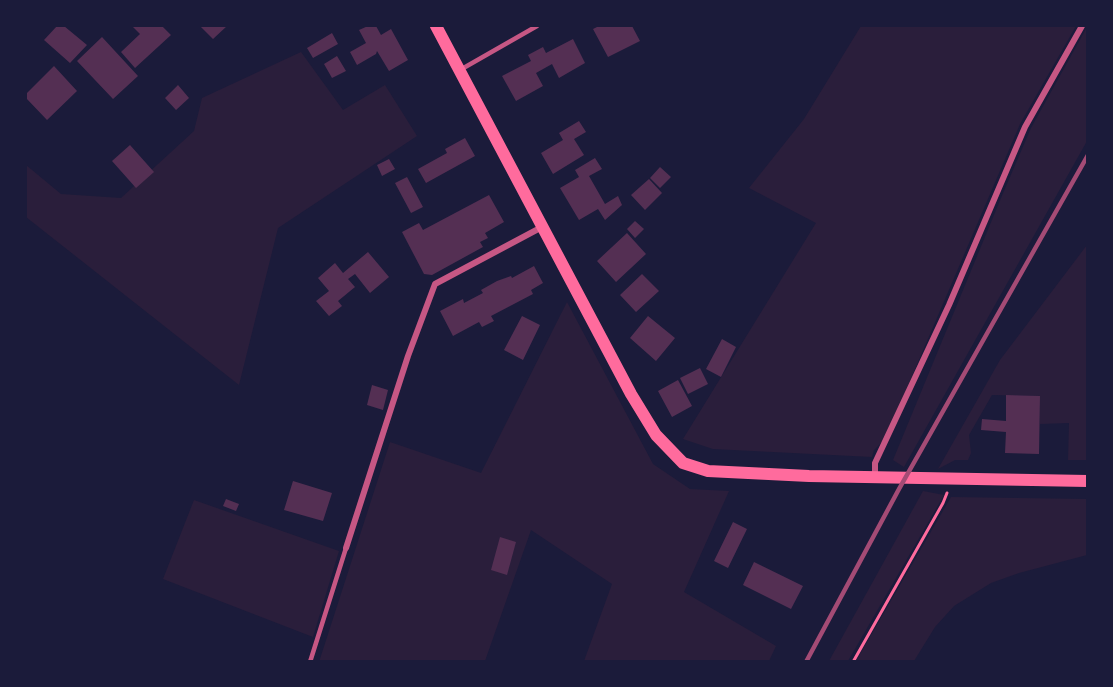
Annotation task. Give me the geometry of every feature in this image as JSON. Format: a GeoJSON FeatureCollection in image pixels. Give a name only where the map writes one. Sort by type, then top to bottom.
{"type":"FeatureCollection","features":[{"type":"Feature","properties":{"kind":"main road"},"geometry":{"type":"LineString","coordinates":[[436,26],[631,394],[656,435],[683,463],[708,471],[809,476],[1088,481]]}},
{"type":"Feature","properties":{"kind":"street"},"geometry":{"type":"LineString","coordinates":[[875,477],[875,463],[949,305],[1020,138],[1082,26]]}},
{"type":"Feature","properties":{"kind":"street"},"geometry":{"type":"LineString","coordinates":[[346,548],[408,356],[435,284],[542,226]]}},
{"type":"Feature","properties":{"kind":"lane"},"geometry":{"type":"LineString","coordinates":[[460,70],[537,26]]}},
{"type":"Feature","properties":{"kind":"lane"},"geometry":{"type":"LineString","coordinates":[[310,662],[346,548]]}},
{"type":"Feature","properties":{"kind":"path"},"geometry":{"type":"LineString","coordinates":[[853,662],[943,503],[948,479]]}},
{"type":"Feature","properties":{"kind":"shaded area"},"geometry":{"type":"Polygon","coordinates":[[[861,26],[1076,26],[1020,124],[885,439],[874,450],[872,457],[713,449],[683,439],[816,223],[749,188],[804,119],[861,26]]]}},
{"type":"Feature","properties":{"kind":"shaded area"},"geometry":{"type":"Polygon","coordinates":[[[1087,27],[1087,141],[904,467],[893,460],[1001,198],[1031,128],[1087,27]]]}},
{"type":"Feature","properties":{"kind":"shaded area"},"geometry":{"type":"Polygon","coordinates":[[[301,52],[343,110],[385,85],[417,136],[278,228],[239,385],[26,217],[26,165],[61,194],[121,198],[194,131],[202,98],[301,52]]]}},
{"type":"Feature","properties":{"kind":"shaded area"},"geometry":{"type":"Polygon","coordinates":[[[1087,245],[1087,460],[1068,460],[1069,423],[1040,424],[1040,396],[992,395],[969,435],[971,453],[968,460],[955,460],[938,469],[1000,360],[1087,245]]]}},
{"type":"Feature","properties":{"kind":"shaded area"},"geometry":{"type":"Polygon","coordinates":[[[567,302],[653,464],[690,489],[729,491],[684,592],[776,646],[769,661],[584,661],[612,584],[531,530],[485,661],[319,662],[390,442],[481,473],[567,302]]]}},
{"type":"Feature","properties":{"kind":"shaded area"},"geometry":{"type":"Polygon","coordinates":[[[923,491],[944,495],[848,661],[829,661],[923,491]]]}},
{"type":"Feature","properties":{"kind":"shaded area"},"geometry":{"type":"Polygon","coordinates":[[[951,497],[1087,499],[1087,555],[991,583],[954,606],[935,627],[914,661],[856,661],[951,497]]]}},
{"type":"Feature","properties":{"kind":"shaded area"},"geometry":{"type":"Polygon","coordinates":[[[194,500],[339,551],[313,637],[163,579],[194,500]]]}},
{"type":"Feature","properties":{"kind":"building"},"geometry":{"type":"Polygon","coordinates":[[[57,26],[64,26],[87,45],[70,63],[44,40],[57,26]]]}},
{"type":"Feature","properties":{"kind":"building"},"geometry":{"type":"Polygon","coordinates":[[[132,26],[162,26],[171,35],[135,68],[121,52],[140,34],[132,26]]]}},
{"type":"Feature","properties":{"kind":"building"},"geometry":{"type":"Polygon","coordinates":[[[200,26],[227,26],[213,39],[200,26]]]}},
{"type":"Feature","properties":{"kind":"building"},"geometry":{"type":"Polygon","coordinates":[[[368,26],[376,26],[381,35],[391,29],[408,60],[389,71],[377,51],[376,54],[357,65],[350,52],[366,43],[359,30],[368,26]]]}},
{"type":"Feature","properties":{"kind":"building"},"geometry":{"type":"Polygon","coordinates":[[[599,26],[632,26],[640,41],[608,57],[593,29],[599,26]]]}},
{"type":"Feature","properties":{"kind":"building"},"geometry":{"type":"Polygon","coordinates":[[[332,33],[338,44],[313,58],[307,48],[332,33]]]}},
{"type":"Feature","properties":{"kind":"building"},"geometry":{"type":"Polygon","coordinates":[[[102,37],[138,76],[113,99],[77,61],[102,37]]]}},
{"type":"Feature","properties":{"kind":"building"},"geometry":{"type":"Polygon","coordinates":[[[573,39],[585,63],[559,78],[552,64],[536,73],[543,86],[516,101],[502,76],[531,61],[528,55],[543,47],[546,53],[573,39]]]}},
{"type":"Feature","properties":{"kind":"building"},"geometry":{"type":"Polygon","coordinates":[[[337,56],[346,71],[332,78],[324,64],[337,56]]]}},
{"type":"Feature","properties":{"kind":"building"},"geometry":{"type":"Polygon","coordinates":[[[54,66],[77,91],[47,120],[26,98],[26,94],[54,66]]]}},
{"type":"Feature","properties":{"kind":"building"},"geometry":{"type":"Polygon","coordinates":[[[178,85],[189,98],[176,110],[165,98],[178,85]]]}},
{"type":"Feature","properties":{"kind":"building"},"geometry":{"type":"Polygon","coordinates":[[[579,121],[586,132],[574,139],[584,155],[553,174],[541,153],[563,140],[559,133],[579,121]]]}},
{"type":"Feature","properties":{"kind":"building"},"geometry":{"type":"Polygon","coordinates":[[[465,138],[475,156],[426,183],[418,169],[447,153],[445,149],[465,138]]]}},
{"type":"Feature","properties":{"kind":"building"},"geometry":{"type":"Polygon","coordinates":[[[130,145],[154,172],[136,188],[112,161],[130,145]]]}},
{"type":"Feature","properties":{"kind":"building"},"geometry":{"type":"Polygon","coordinates":[[[595,158],[602,169],[589,176],[605,204],[618,196],[622,205],[605,220],[598,209],[579,220],[560,188],[579,177],[575,170],[595,158]]]}},
{"type":"Feature","properties":{"kind":"building"},"geometry":{"type":"Polygon","coordinates":[[[389,159],[395,169],[382,176],[377,165],[389,159]]]}},
{"type":"Feature","properties":{"kind":"building"},"geometry":{"type":"Polygon","coordinates":[[[660,167],[671,177],[660,188],[650,178],[660,167]]]}},
{"type":"Feature","properties":{"kind":"building"},"geometry":{"type":"Polygon","coordinates":[[[407,177],[423,207],[411,213],[395,183],[407,177]]]}},
{"type":"Feature","properties":{"kind":"building"},"geometry":{"type":"Polygon","coordinates":[[[649,179],[662,193],[645,210],[631,195],[649,179]]]}},
{"type":"Feature","properties":{"kind":"building"},"geometry":{"type":"Polygon","coordinates":[[[489,195],[504,222],[485,233],[488,238],[480,242],[483,247],[432,275],[424,274],[402,232],[419,223],[423,230],[489,195]]]}},
{"type":"Feature","properties":{"kind":"building"},"geometry":{"type":"Polygon","coordinates":[[[635,221],[644,229],[635,238],[627,229],[635,221]]]}},
{"type":"Feature","properties":{"kind":"building"},"geometry":{"type":"Polygon","coordinates":[[[627,233],[646,254],[616,282],[597,261],[627,233]]]}},
{"type":"Feature","properties":{"kind":"building"},"geometry":{"type":"Polygon","coordinates":[[[368,252],[389,277],[370,293],[355,274],[348,279],[355,287],[338,301],[342,306],[329,316],[316,301],[329,291],[318,278],[335,263],[343,273],[368,252]]]}},
{"type":"Feature","properties":{"kind":"building"},"geometry":{"type":"Polygon","coordinates":[[[534,266],[543,283],[531,290],[533,294],[491,316],[494,321],[482,327],[479,322],[453,336],[440,311],[463,299],[464,303],[483,293],[481,290],[497,281],[511,276],[512,278],[534,266]]]}},
{"type":"Feature","properties":{"kind":"building"},"geometry":{"type":"Polygon","coordinates":[[[642,274],[659,291],[636,312],[620,295],[642,274]]]}},
{"type":"Feature","properties":{"kind":"building"},"geometry":{"type":"Polygon","coordinates":[[[522,316],[540,325],[523,360],[504,350],[522,316]]]}},
{"type":"Feature","properties":{"kind":"building"},"geometry":{"type":"Polygon","coordinates":[[[648,316],[675,338],[656,361],[630,338],[648,316]]]}},
{"type":"Feature","properties":{"kind":"building"},"geometry":{"type":"Polygon","coordinates":[[[722,339],[736,347],[721,377],[706,369],[722,339]]]}},
{"type":"Feature","properties":{"kind":"building"},"geometry":{"type":"Polygon","coordinates":[[[700,368],[708,384],[688,394],[680,378],[700,368]]]}},
{"type":"Feature","properties":{"kind":"building"},"geometry":{"type":"Polygon","coordinates":[[[678,380],[692,406],[672,417],[658,391],[678,380]]]}},
{"type":"Feature","properties":{"kind":"building"},"geometry":{"type":"Polygon","coordinates":[[[372,385],[388,390],[383,410],[367,405],[372,385]]]}},
{"type":"Feature","properties":{"kind":"building"},"geometry":{"type":"Polygon","coordinates":[[[1006,395],[1040,396],[1039,454],[1005,453],[1006,432],[981,430],[982,419],[1006,421],[1006,395]]]}},
{"type":"Feature","properties":{"kind":"building"},"geometry":{"type":"Polygon","coordinates":[[[293,481],[332,493],[323,521],[284,510],[293,481]]]}},
{"type":"Feature","properties":{"kind":"building"},"geometry":{"type":"Polygon","coordinates":[[[226,499],[239,504],[236,511],[223,506],[226,499]]]}},
{"type":"Feature","properties":{"kind":"building"},"geometry":{"type":"Polygon","coordinates":[[[733,522],[747,529],[728,568],[714,561],[733,522]]]}},
{"type":"Feature","properties":{"kind":"building"},"geometry":{"type":"Polygon","coordinates":[[[500,537],[516,542],[507,575],[491,570],[500,537]]]}},
{"type":"Feature","properties":{"kind":"building"},"geometry":{"type":"Polygon","coordinates":[[[754,562],[803,586],[791,609],[743,585],[754,562]]]}},
{"type":"Feature","properties":{"kind":"railway"},"geometry":{"type":"LineString","coordinates":[[806,662],[899,489],[1088,155]]}}]}
